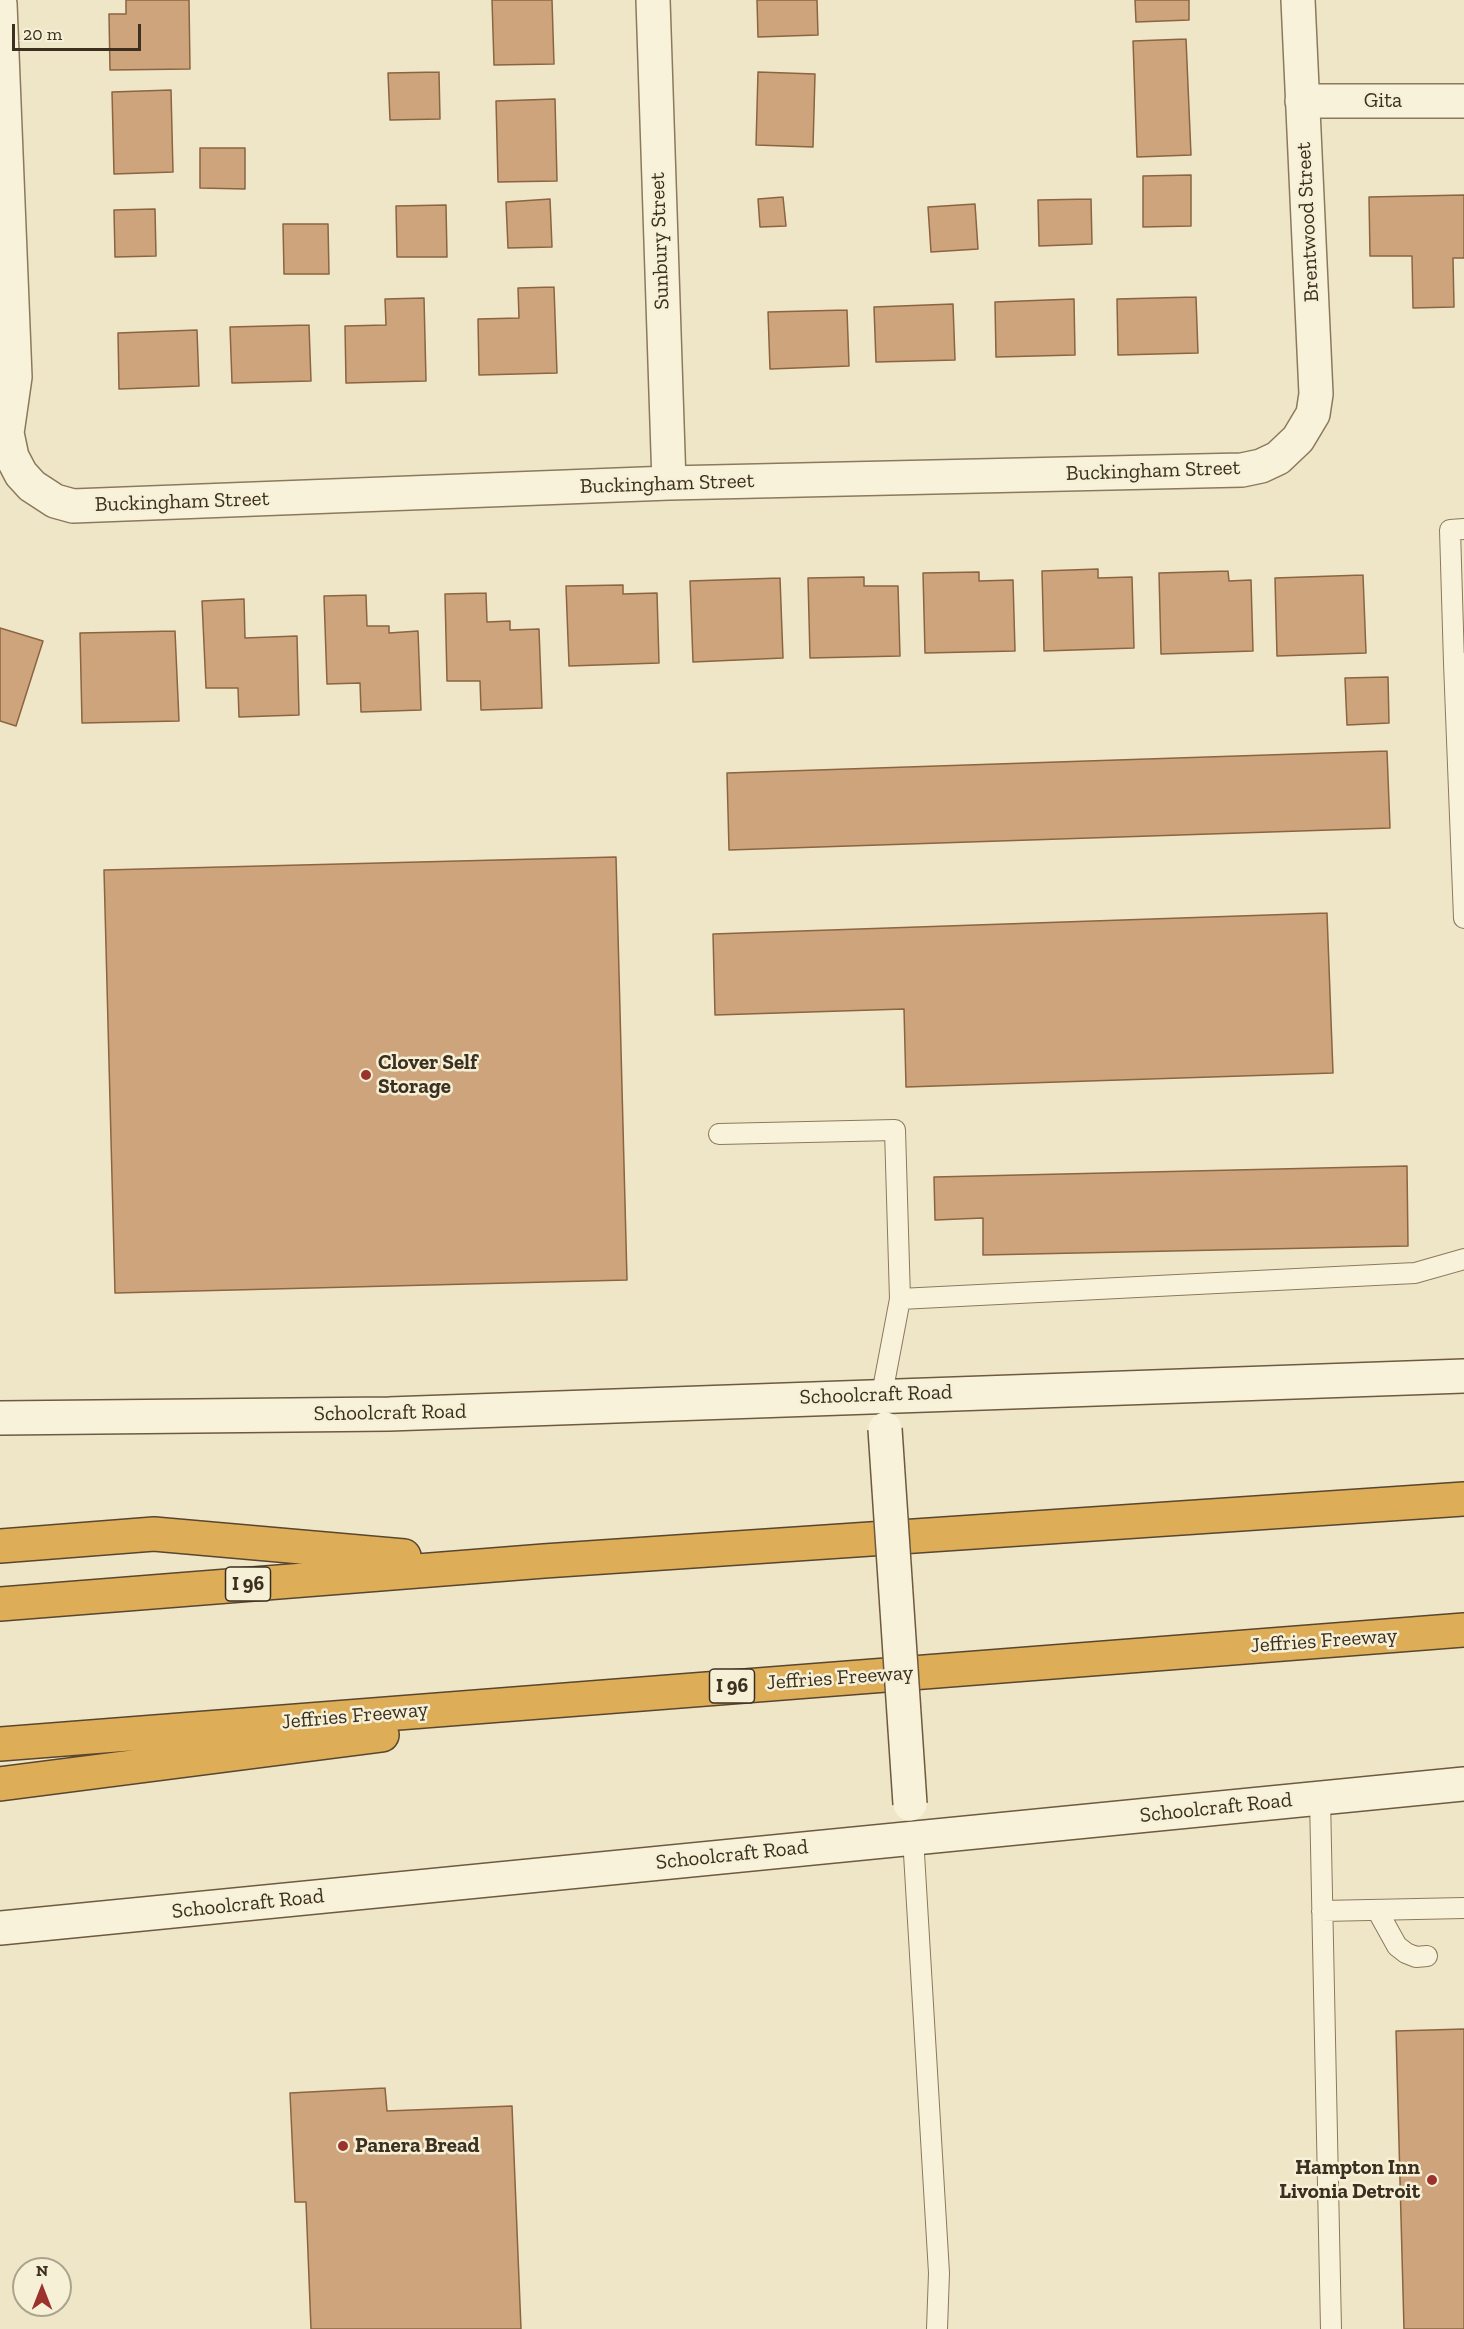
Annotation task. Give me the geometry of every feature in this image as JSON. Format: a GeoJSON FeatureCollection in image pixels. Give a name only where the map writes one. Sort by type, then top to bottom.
{"type":"FeatureCollection","features":[{"type":"Feature","properties":{"kind":"highway","name":"I 96"},"geometry":{"type":"LineString","coordinates":[[0,1604],[495,1564],[1464,1499]]}},
{"type":"Feature","properties":{"kind":"highway"},"geometry":{"type":"LineString","coordinates":[[0,1546],[154,1534],[495,1564]]}},
{"type":"Feature","properties":{"kind":"highway","name":"Jeffries Freeway"},"geometry":{"type":"LineString","coordinates":[[0,1744],[1464,1630]]}},
{"type":"Feature","properties":{"kind":"highway"},"geometry":{"type":"LineString","coordinates":[[0,1784],[815,1679]]}},
{"type":"Feature","properties":{"kind":"main road","name":"Sunbury Street"},"geometry":{"type":"LineString","coordinates":[[653,0],[669,483]]}},
{"type":"Feature","properties":{"kind":"main road","name":"Brentwood Street"},"geometry":{"type":"LineString","coordinates":[[1298,0],[1316,394],[1313,414],[1298,439]]}},
{"type":"Feature","properties":{"kind":"main road","name":"Buckingham Street"},"geometry":{"type":"LineString","coordinates":[[0,4],[15,377],[7,433],[12,457],[32,486],[55,501],[73,506],[669,483],[1242,470],[1261,466],[1278,458],[1298,439]]}},
{"type":"Feature","properties":{"kind":"main road","name":"Gita"},"geometry":{"type":"LineString","coordinates":[[1302,101],[1464,101]]}},
{"type":"Feature","properties":{"kind":"main road","name":"Schoolcraft Road"},"geometry":{"type":"LineString","coordinates":[[0,1418],[389,1414],[882,1394],[1464,1376]]}},
{"type":"Feature","properties":{"kind":"main road"},"geometry":{"type":"LineString","coordinates":[[882,1394],[913,1837]]}},
{"type":"Feature","properties":{"kind":"main road","name":"Schoolcraft Road"},"geometry":{"type":"LineString","coordinates":[[0,1928],[1464,1784]]}},
{"type":"Feature","properties":{"kind":"lane"},"geometry":{"type":"LineString","coordinates":[[1464,530],[1450,530],[1459,663],[1464,918]]}},
{"type":"Feature","properties":{"kind":"lane"},"geometry":{"type":"LineString","coordinates":[[719,1134],[895,1130],[900,1299],[882,1394]]}},
{"type":"Feature","properties":{"kind":"lane"},"geometry":{"type":"LineString","coordinates":[[900,1299],[1415,1273],[1464,1259]]}},
{"type":"Feature","properties":{"kind":"lane"},"geometry":{"type":"LineString","coordinates":[[1320,1798],[1331,2329]]}},
{"type":"Feature","properties":{"kind":"lane"},"geometry":{"type":"LineString","coordinates":[[913,1837],[939,2273],[937,2329]]}},
{"type":"Feature","properties":{"kind":"lane"},"geometry":{"type":"LineString","coordinates":[[1322,1911],[1464,1908]]}},
{"type":"Feature","properties":{"kind":"lane"},"geometry":{"type":"LineString","coordinates":[[1377,1910],[1397,1946],[1406,1953],[1427,1956]]}},
{"type":"Feature","properties":{"kind":"building"},"geometry":{"type":"Polygon","coordinates":[[[126,0],[189,0],[190,69],[110,70],[109,14],[126,14],[126,0]]]}},
{"type":"Feature","properties":{"kind":"building"},"geometry":{"type":"Polygon","coordinates":[[[492,0],[552,0],[554,64],[494,65],[492,0]]]}},
{"type":"Feature","properties":{"kind":"building"},"geometry":{"type":"Polygon","coordinates":[[[757,0],[817,0],[818,35],[758,37],[757,0]]]}},
{"type":"Feature","properties":{"kind":"building"},"geometry":{"type":"Polygon","coordinates":[[[1135,0],[1189,0],[1189,20],[1136,22],[1135,0]]]}},
{"type":"Feature","properties":{"kind":"building"},"geometry":{"type":"Polygon","coordinates":[[[1186,39],[1191,155],[1137,157],[1133,41],[1186,39]]]}},
{"type":"Feature","properties":{"kind":"building"},"geometry":{"type":"Polygon","coordinates":[[[439,72],[440,119],[390,120],[388,73],[439,72]]]}},
{"type":"Feature","properties":{"kind":"building"},"geometry":{"type":"Polygon","coordinates":[[[758,72],[815,74],[813,147],[756,145],[758,72]]]}},
{"type":"Feature","properties":{"kind":"building"},"geometry":{"type":"Polygon","coordinates":[[[171,90],[173,172],[114,174],[112,92],[171,90]]]}},
{"type":"Feature","properties":{"kind":"building"},"geometry":{"type":"Polygon","coordinates":[[[555,99],[557,181],[498,182],[496,101],[555,99]]]}},
{"type":"Feature","properties":{"kind":"building"},"geometry":{"type":"Polygon","coordinates":[[[200,148],[245,148],[245,189],[200,188],[200,148]]]}},
{"type":"Feature","properties":{"kind":"building"},"geometry":{"type":"Polygon","coordinates":[[[1191,175],[1191,226],[1143,227],[1143,176],[1191,175]]]}},
{"type":"Feature","properties":{"kind":"building"},"geometry":{"type":"Polygon","coordinates":[[[1464,195],[1464,258],[1453,258],[1454,307],[1413,308],[1412,256],[1370,256],[1369,197],[1464,195]]]}},
{"type":"Feature","properties":{"kind":"building"},"geometry":{"type":"Polygon","coordinates":[[[783,197],[786,226],[760,227],[758,199],[783,197]]]}},
{"type":"Feature","properties":{"kind":"building"},"geometry":{"type":"Polygon","coordinates":[[[550,199],[552,247],[508,248],[506,202],[550,199]]]}},
{"type":"Feature","properties":{"kind":"building"},"geometry":{"type":"Polygon","coordinates":[[[1091,199],[1092,244],[1039,246],[1038,200],[1091,199]]]}},
{"type":"Feature","properties":{"kind":"building"},"geometry":{"type":"Polygon","coordinates":[[[975,204],[978,249],[931,252],[928,207],[975,204]]]}},
{"type":"Feature","properties":{"kind":"building"},"geometry":{"type":"Polygon","coordinates":[[[446,205],[447,257],[397,257],[396,206],[446,205]]]}},
{"type":"Feature","properties":{"kind":"building"},"geometry":{"type":"Polygon","coordinates":[[[155,209],[156,256],[115,257],[114,210],[155,209]]]}},
{"type":"Feature","properties":{"kind":"building"},"geometry":{"type":"Polygon","coordinates":[[[283,224],[328,224],[329,274],[284,274],[283,224]]]}},
{"type":"Feature","properties":{"kind":"building"},"geometry":{"type":"Polygon","coordinates":[[[554,287],[557,373],[479,375],[478,319],[519,318],[518,288],[554,287]]]}},
{"type":"Feature","properties":{"kind":"building"},"geometry":{"type":"Polygon","coordinates":[[[1196,297],[1198,353],[1118,355],[1117,299],[1196,297]]]}},
{"type":"Feature","properties":{"kind":"building"},"geometry":{"type":"Polygon","coordinates":[[[424,298],[426,381],[346,383],[345,326],[386,325],[385,299],[424,298]]]}},
{"type":"Feature","properties":{"kind":"building"},"geometry":{"type":"Polygon","coordinates":[[[1074,299],[1075,355],[996,357],[995,302],[1074,299]]]}},
{"type":"Feature","properties":{"kind":"building"},"geometry":{"type":"Polygon","coordinates":[[[953,304],[955,360],[876,362],[874,307],[953,304]]]}},
{"type":"Feature","properties":{"kind":"building"},"geometry":{"type":"Polygon","coordinates":[[[847,310],[849,366],[770,369],[768,312],[847,310]]]}},
{"type":"Feature","properties":{"kind":"building"},"geometry":{"type":"Polygon","coordinates":[[[309,325],[311,381],[232,383],[230,327],[309,325]]]}},
{"type":"Feature","properties":{"kind":"building"},"geometry":{"type":"Polygon","coordinates":[[[197,330],[199,386],[119,389],[118,333],[197,330]]]}},
{"type":"Feature","properties":{"kind":"building"},"geometry":{"type":"Polygon","coordinates":[[[1098,569],[1098,578],[1132,577],[1134,648],[1044,651],[1042,571],[1098,569]]]}},
{"type":"Feature","properties":{"kind":"building"},"geometry":{"type":"Polygon","coordinates":[[[1228,571],[1229,581],[1251,580],[1253,651],[1161,654],[1159,573],[1228,571]]]}},
{"type":"Feature","properties":{"kind":"building"},"geometry":{"type":"Polygon","coordinates":[[[979,572],[979,581],[1013,580],[1015,651],[925,653],[923,573],[979,572]]]}},
{"type":"Feature","properties":{"kind":"building"},"geometry":{"type":"Polygon","coordinates":[[[1363,575],[1366,653],[1277,656],[1275,578],[1363,575]]]}},
{"type":"Feature","properties":{"kind":"building"},"geometry":{"type":"Polygon","coordinates":[[[864,577],[864,586],[898,586],[900,656],[810,658],[808,578],[864,577]]]}},
{"type":"Feature","properties":{"kind":"building"},"geometry":{"type":"Polygon","coordinates":[[[780,578],[783,658],[693,662],[690,581],[780,578]]]}},
{"type":"Feature","properties":{"kind":"building"},"geometry":{"type":"Polygon","coordinates":[[[623,585],[623,594],[657,593],[659,663],[569,666],[566,586],[623,585]]]}},
{"type":"Feature","properties":{"kind":"building"},"geometry":{"type":"Polygon","coordinates":[[[486,593],[487,622],[510,621],[510,630],[539,629],[542,708],[481,710],[480,681],[447,681],[445,594],[486,593]]]}},
{"type":"Feature","properties":{"kind":"building"},"geometry":{"type":"Polygon","coordinates":[[[366,595],[367,626],[389,626],[389,633],[418,631],[421,710],[361,712],[360,683],[327,684],[324,596],[366,595]]]}},
{"type":"Feature","properties":{"kind":"building"},"geometry":{"type":"Polygon","coordinates":[[[244,599],[245,638],[297,636],[299,715],[239,717],[238,688],[206,688],[202,601],[244,599]]]}},
{"type":"Feature","properties":{"kind":"building"},"geometry":{"type":"Polygon","coordinates":[[[0,628],[43,641],[16,726],[0,721],[0,628]]]}},
{"type":"Feature","properties":{"kind":"building"},"geometry":{"type":"Polygon","coordinates":[[[175,631],[179,721],[82,723],[80,633],[175,631]]]}},
{"type":"Feature","properties":{"kind":"building"},"geometry":{"type":"Polygon","coordinates":[[[1388,677],[1389,723],[1347,725],[1345,678],[1388,677]]]}},
{"type":"Feature","properties":{"kind":"building"},"geometry":{"type":"Polygon","coordinates":[[[1387,751],[1390,828],[729,850],[727,773],[1387,751]]]}},
{"type":"Feature","properties":{"kind":"building","name":"Clover Self Storage"},"geometry":{"type":"Polygon","coordinates":[[[616,857],[627,1280],[115,1293],[104,870],[616,857]]]}},
{"type":"Feature","properties":{"kind":"building"},"geometry":{"type":"Polygon","coordinates":[[[1327,913],[1333,1073],[906,1087],[904,1009],[715,1015],[713,934],[1327,913]]]}},
{"type":"Feature","properties":{"kind":"building"},"geometry":{"type":"Polygon","coordinates":[[[1407,1166],[1408,1246],[983,1255],[983,1218],[935,1220],[934,1177],[1407,1166]]]}},
{"type":"Feature","properties":{"kind":"building","name":"Hampton Inn Livonia Detroit"},"geometry":{"type":"Polygon","coordinates":[[[1464,2029],[1464,2329],[1404,2329],[1396,2031],[1464,2029]]]}},
{"type":"Feature","properties":{"kind":"building"},"geometry":{"type":"Polygon","coordinates":[[[385,2088],[387,2111],[512,2106],[521,2329],[311,2329],[306,2202],[295,2202],[290,2093],[385,2088]]]}},
{"type":"Feature","properties":{"kind":"place","name":"Clover Self Storage"},"geometry":{"type":"Point","coordinates":[366,1075]}},
{"type":"Feature","properties":{"kind":"place","name":"Panera Bread"},"geometry":{"type":"Point","coordinates":[343,2146]}},
{"type":"Feature","properties":{"kind":"place","name":"Hampton Inn Livonia Detroit"},"geometry":{"type":"Point","coordinates":[1432,2180]}}]}
